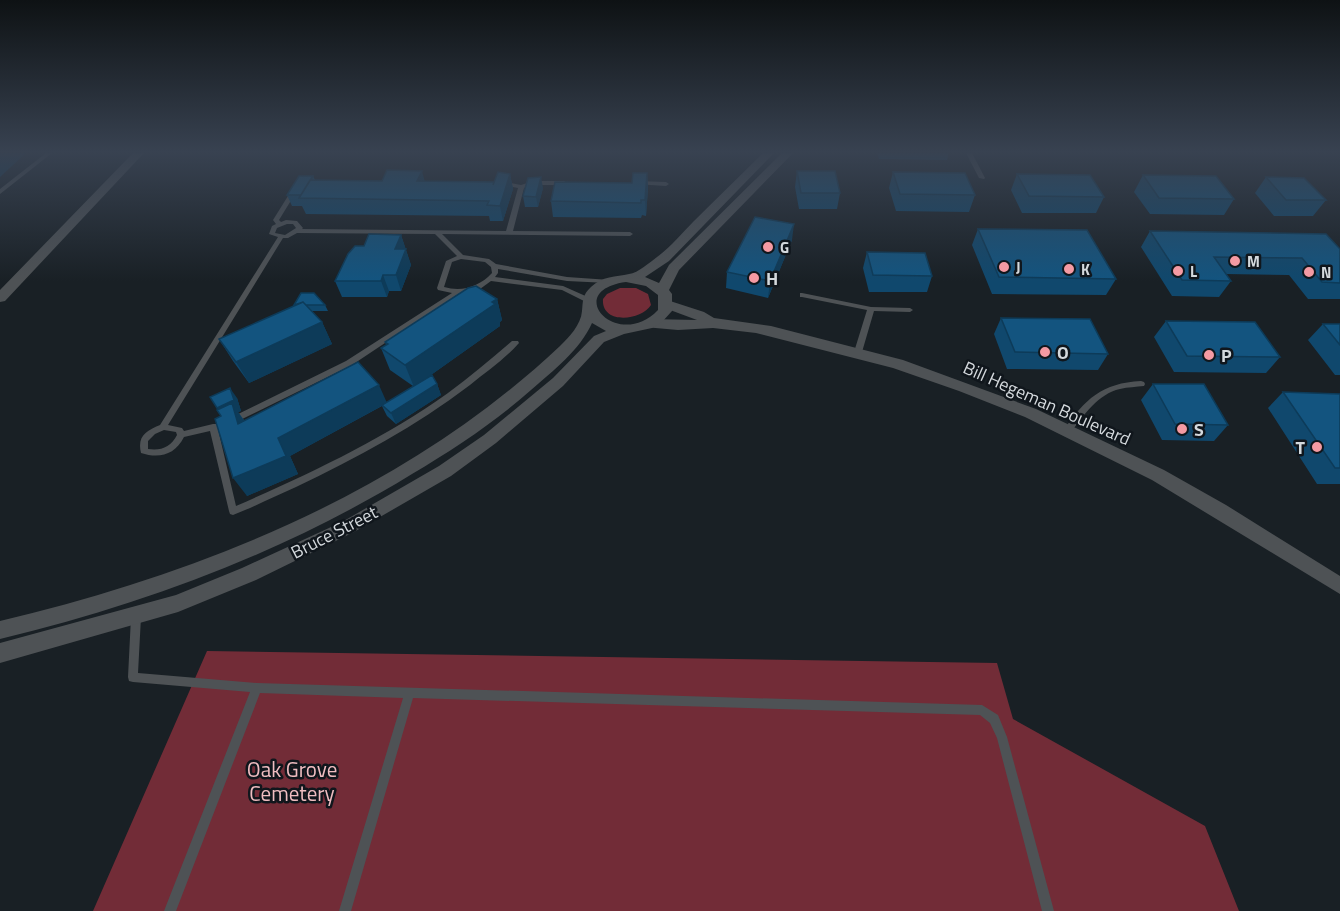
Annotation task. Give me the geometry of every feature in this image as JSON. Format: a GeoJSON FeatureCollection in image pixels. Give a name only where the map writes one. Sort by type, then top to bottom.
{"type":"FeatureCollection","features":[{"type":"Feature","properties":{"kind":"street"},"geometry":{"type":"LineString","coordinates":[[0,298],[99,196]]}},
{"type":"Feature","properties":{"kind":"street"},"geometry":{"type":"LineString","coordinates":[[634,278],[664,258],[726,196]]}},
{"type":"Feature","properties":{"kind":"street"},"geometry":{"type":"LineString","coordinates":[[662,290],[674,268],[746,196]]}},
{"type":"Feature","properties":{"kind":"street"},"geometry":{"type":"LineString","coordinates":[[634,278],[650,282],[662,290],[667,304],[662,316],[649,324],[624,329],[599,322],[589,306],[596,289],[609,281],[634,278]]}},
{"type":"Feature","properties":{"kind":"street","name":"Bill Hegeman Boulevard"},"geometry":{"type":"LineString","coordinates":[[667,304],[699,315],[711,323]]}},
{"type":"Feature","properties":{"kind":"street","name":"Bruce Street"},"geometry":{"type":"LineString","coordinates":[[1,630],[90,607],[233,558],[356,500],[453,441],[532,381],[574,341],[588,322],[589,306]]}},
{"type":"Feature","properties":{"kind":"street","name":"Bill Hegeman Boulevard"},"geometry":{"type":"LineString","coordinates":[[649,324],[711,323],[779,333],[858,352],[963,386],[1068,430],[1220,509],[1340,586]]}},
{"type":"Feature","properties":{"kind":"street","name":"Bruce Street"},"geometry":{"type":"LineString","coordinates":[[0,652],[136,617],[249,574],[307,548],[392,503],[490,439],[541,398],[598,339],[624,329]]}},
{"type":"Feature","properties":{"kind":"street"},"geometry":{"type":"LineString","coordinates":[[1,630],[52,624],[110,610],[136,617],[143,604],[153,597],[228,567],[233,558]]}},
{"type":"Feature","properties":{"kind":"lane"},"geometry":{"type":"LineString","coordinates":[[280,224],[276,220],[291,196]]}},
{"type":"Feature","properties":{"kind":"lane"},"geometry":{"type":"LineString","coordinates":[[509,233],[519,196]]}},
{"type":"Feature","properties":{"kind":"lane"},"geometry":{"type":"LineString","coordinates":[[298,231],[300,226],[295,222],[280,224],[271,232],[274,236],[281,237],[298,231],[630,234]]}},
{"type":"Feature","properties":{"kind":"lane"},"geometry":{"type":"LineString","coordinates":[[436,232],[461,257]]}},
{"type":"Feature","properties":{"kind":"lane"},"geometry":{"type":"LineString","coordinates":[[163,427],[281,237]]}},
{"type":"Feature","properties":{"kind":"lane"},"geometry":{"type":"LineString","coordinates":[[458,292],[440,288],[449,261],[461,257],[487,260],[494,266],[567,279],[609,281]]}},
{"type":"Feature","properties":{"kind":"lane"},"geometry":{"type":"LineString","coordinates":[[181,435],[226,424],[349,363],[458,292],[473,288],[490,279],[495,273],[494,266]]}},
{"type":"Feature","properties":{"kind":"lane"},"geometry":{"type":"LineString","coordinates":[[490,279],[563,288],[589,306]]}},
{"type":"Feature","properties":{"kind":"lane"},"geometry":{"type":"LineString","coordinates":[[802,295],[871,309],[910,310]]}},
{"type":"Feature","properties":{"kind":"lane"},"geometry":{"type":"LineString","coordinates":[[858,352],[871,309]]}},
{"type":"Feature","properties":{"kind":"lane"},"geometry":{"type":"LineString","coordinates":[[213,427],[233,510],[308,478],[429,412],[481,374],[515,343]]}},
{"type":"Feature","properties":{"kind":"lane"},"geometry":{"type":"LineString","coordinates":[[1068,430],[1089,403],[1106,391],[1121,383],[1141,384]]}},
{"type":"Feature","properties":{"kind":"lane"},"geometry":{"type":"LineString","coordinates":[[163,427],[175,427],[181,435],[178,442],[167,451],[153,454],[144,451],[144,440],[152,432],[163,427]]}},
{"type":"Feature","properties":{"kind":"lane"},"geometry":{"type":"LineString","coordinates":[[136,617],[133,676],[257,688],[982,710],[994,719],[1002,737],[1048,911]]}},
{"type":"Feature","properties":{"kind":"lane"},"geometry":{"type":"LineString","coordinates":[[170,911],[257,688]]}},
{"type":"Feature","properties":{"kind":"lane"},"geometry":{"type":"LineString","coordinates":[[345,911],[410,692]]}},
{"type":"Feature","properties":{"kind":"green space"},"geometry":{"type":"Polygon","coordinates":[[[620,288],[636,288],[648,294],[651,305],[631,317],[615,317],[604,307],[603,299],[607,294],[620,288]]]}},
{"type":"Feature","properties":{"kind":"green space","name":"Oak Grove Cemetery"},"geometry":{"type":"Polygon","coordinates":[[[207,651],[997,663],[1013,719],[1205,826],[1239,911],[93,911],[207,651]]]}},
{"type":"Feature","properties":{"kind":"building"},"geometry":{"type":"Polygon","coordinates":[[[301,196],[503,196],[500,206],[487,205],[489,201],[299,198],[301,196]]]}},
{"type":"Feature","properties":{"kind":"building"},"geometry":{"type":"Polygon","coordinates":[[[552,196],[645,196],[645,200],[641,200],[641,203],[551,201],[552,196]]]}},
{"type":"Feature","properties":{"kind":"building"},"geometry":{"type":"Polygon","coordinates":[[[1029,196],[1103,196],[1104,197],[1029,196]]]}},
{"type":"Feature","properties":{"kind":"building"},"geometry":{"type":"Polygon","coordinates":[[[1157,196],[1231,196],[1234,199],[1159,198],[1157,196]]]}},
{"type":"Feature","properties":{"kind":"building"},"geometry":{"type":"Polygon","coordinates":[[[1282,196],[1322,196],[1326,200],[1286,200],[1282,196]]]}},
{"type":"Feature","properties":{"kind":"building"},"geometry":{"type":"Polygon","coordinates":[[[755,217],[794,224],[770,281],[727,272],[755,217]]]}},
{"type":"Feature","properties":{"kind":"building"},"geometry":{"type":"Polygon","coordinates":[[[978,229],[1087,230],[1116,279],[999,277],[978,229]]]}},
{"type":"Feature","properties":{"kind":"building"},"geometry":{"type":"Polygon","coordinates":[[[1150,231],[1326,234],[1340,249],[1340,283],[1322,282],[1302,258],[1214,257],[1231,281],[1182,280],[1150,231]]]}},
{"type":"Feature","properties":{"kind":"building"},"geometry":{"type":"Polygon","coordinates":[[[369,234],[401,235],[395,249],[406,249],[396,275],[383,275],[381,281],[335,281],[348,254],[355,246],[364,246],[369,234]]]}},
{"type":"Feature","properties":{"kind":"building"},"geometry":{"type":"Polygon","coordinates":[[[867,252],[925,253],[932,276],[873,275],[867,252]]]}},
{"type":"Feature","properties":{"kind":"building"},"geometry":{"type":"Polygon","coordinates":[[[476,286],[497,299],[492,302],[495,304],[405,365],[381,348],[388,344],[385,342],[468,288],[476,286]]]}},
{"type":"Feature","properties":{"kind":"building"},"geometry":{"type":"Polygon","coordinates":[[[301,293],[314,293],[325,305],[306,305],[303,302],[294,305],[301,293]]]}},
{"type":"Feature","properties":{"kind":"building"},"geometry":{"type":"Polygon","coordinates":[[[303,302],[322,322],[236,362],[219,339],[303,302]]]}},
{"type":"Feature","properties":{"kind":"building"},"geometry":{"type":"Polygon","coordinates":[[[1001,318],[1090,319],[1108,354],[1015,352],[1001,318]]]}},
{"type":"Feature","properties":{"kind":"building"},"geometry":{"type":"Polygon","coordinates":[[[1166,321],[1255,322],[1280,357],[1187,356],[1166,321]]]}},
{"type":"Feature","properties":{"kind":"building"},"geometry":{"type":"Polygon","coordinates":[[[1323,324],[1340,324],[1340,345],[1323,324]]]}},
{"type":"Feature","properties":{"kind":"building"},"geometry":{"type":"Polygon","coordinates":[[[358,362],[379,385],[278,438],[286,456],[233,478],[215,419],[221,416],[217,410],[232,403],[238,424],[358,362]]]}},
{"type":"Feature","properties":{"kind":"building"},"geometry":{"type":"Polygon","coordinates":[[[432,375],[437,384],[391,413],[382,405],[432,375]]]}},
{"type":"Feature","properties":{"kind":"building"},"geometry":{"type":"Polygon","coordinates":[[[1153,384],[1204,384],[1228,425],[1175,424],[1153,384]]]}},
{"type":"Feature","properties":{"kind":"building"},"geometry":{"type":"Polygon","coordinates":[[[230,388],[234,400],[217,408],[210,397],[230,388]]]}},
{"type":"Feature","properties":{"kind":"building"},"geometry":{"type":"Polygon","coordinates":[[[1283,392],[1340,394],[1340,468],[1335,468],[1283,392]]]}},
{"type":"Feature","properties":{"kind":"place","name":"G"},"geometry":{"type":"Point","coordinates":[768,247]}},
{"type":"Feature","properties":{"kind":"place","name":"M"},"geometry":{"type":"Point","coordinates":[1235,261]}},
{"type":"Feature","properties":{"kind":"place","name":"J"},"geometry":{"type":"Point","coordinates":[1004,267]}},
{"type":"Feature","properties":{"kind":"place","name":"K"},"geometry":{"type":"Point","coordinates":[1069,269]}},
{"type":"Feature","properties":{"kind":"place","name":"L"},"geometry":{"type":"Point","coordinates":[1178,271]}},
{"type":"Feature","properties":{"kind":"place","name":"N"},"geometry":{"type":"Point","coordinates":[1309,272]}},
{"type":"Feature","properties":{"kind":"place","name":"H"},"geometry":{"type":"Point","coordinates":[754,278]}},
{"type":"Feature","properties":{"kind":"place","name":"O"},"geometry":{"type":"Point","coordinates":[1045,352]}},
{"type":"Feature","properties":{"kind":"place","name":"P"},"geometry":{"type":"Point","coordinates":[1209,355]}},
{"type":"Feature","properties":{"kind":"place","name":"S"},"geometry":{"type":"Point","coordinates":[1182,429]}},
{"type":"Feature","properties":{"kind":"place","name":"T"},"geometry":{"type":"Point","coordinates":[1317,447]}}]}
